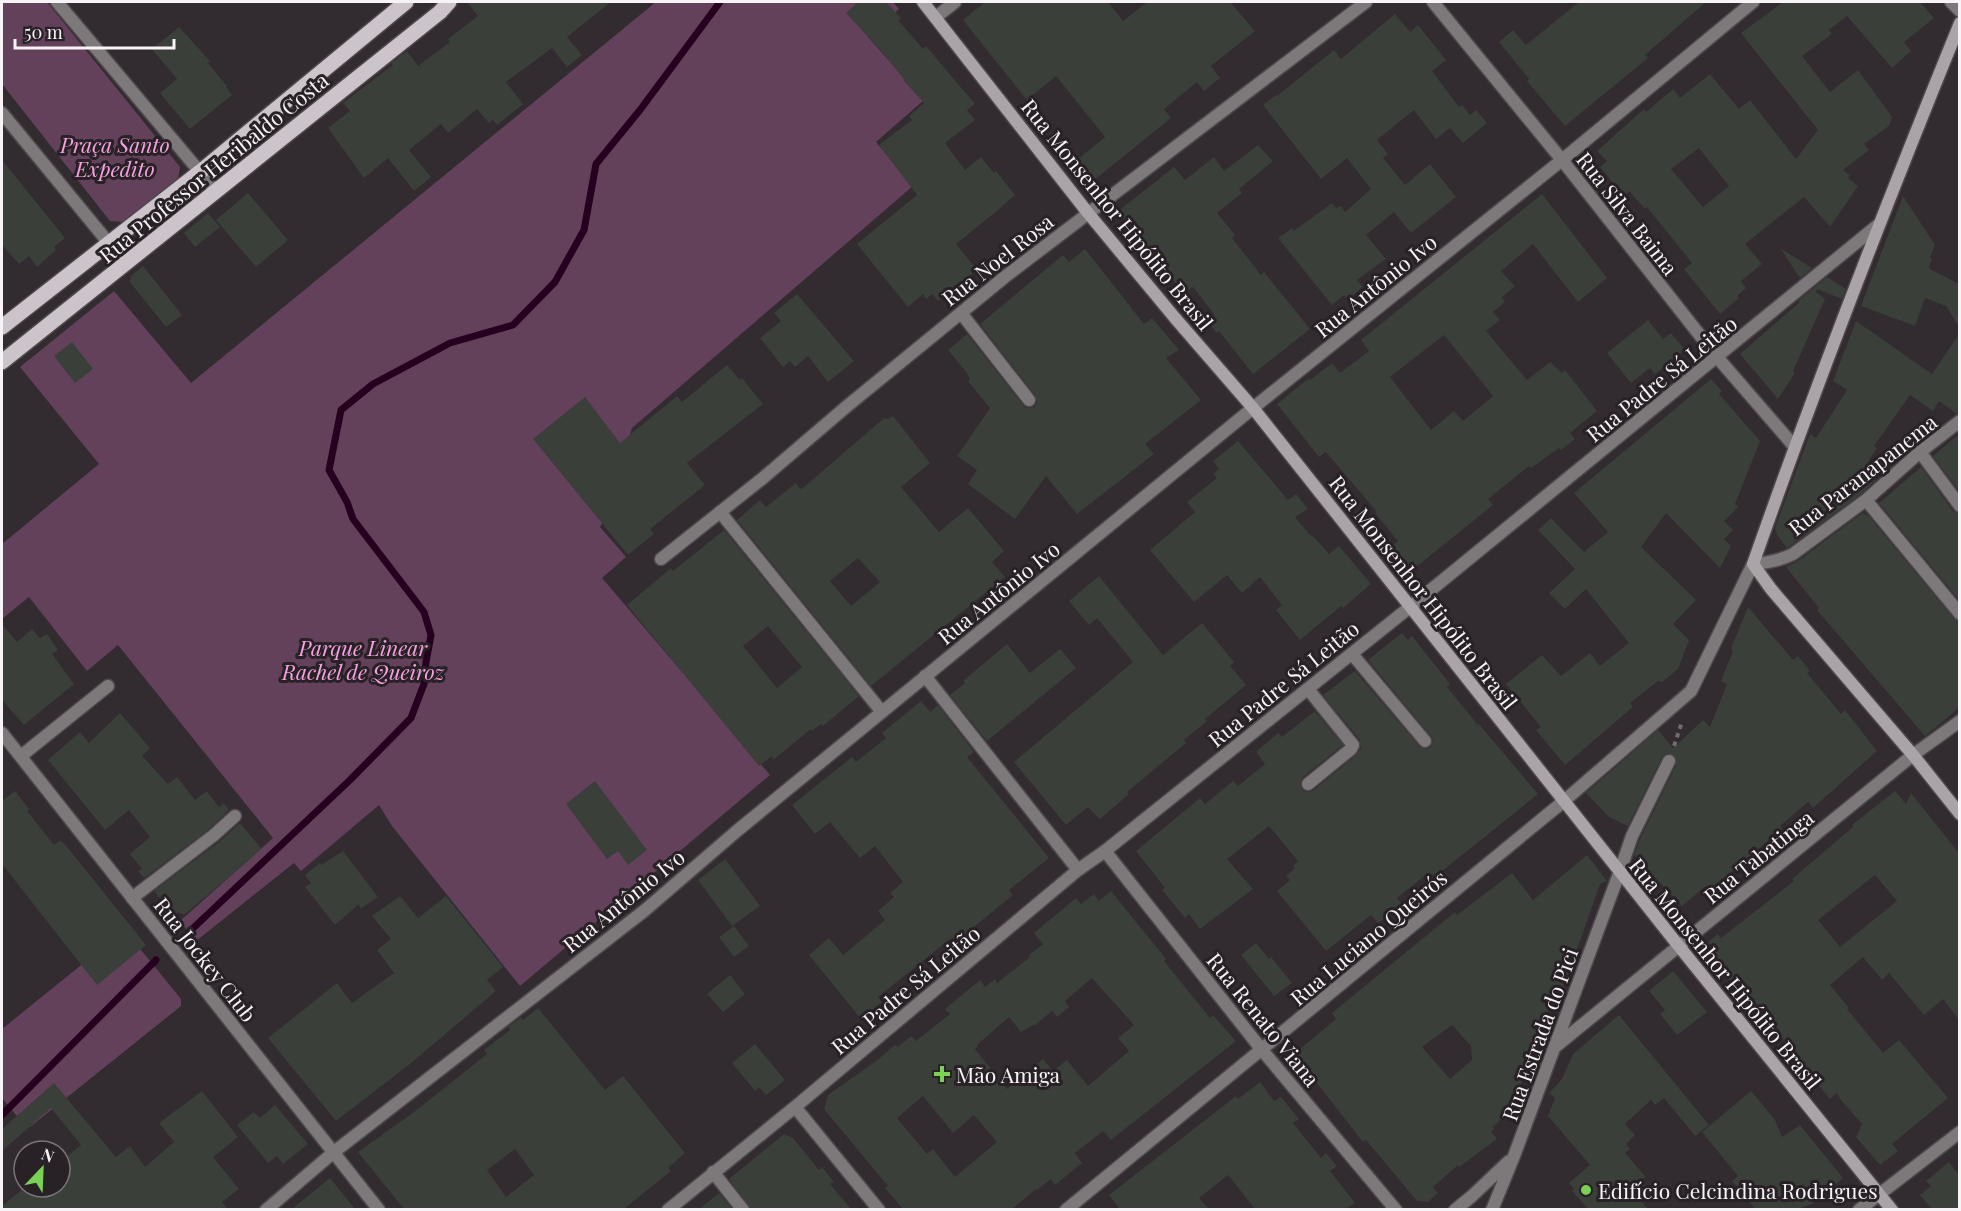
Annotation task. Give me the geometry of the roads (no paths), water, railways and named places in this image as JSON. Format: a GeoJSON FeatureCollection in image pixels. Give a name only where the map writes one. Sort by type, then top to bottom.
{"type":"FeatureCollection","features":[{"type":"Feature","properties":{"kind":"main road","name":"Rua Professor Heribaldo Costa"},"geometry":{"type":"LineString","coordinates":[[2,327],[200,172],[406,2]]}},
{"type":"Feature","properties":{"kind":"main road","name":"Rua Professor Heribaldo Costa"},"geometry":{"type":"LineString","coordinates":[[2,362],[440,12],[449,2]]}},
{"type":"Feature","properties":{"kind":"main road","name":"Rua Monsenhor Hipólito Brasil"},"geometry":{"type":"LineString","coordinates":[[923,2],[1088,213],[1253,408],[1678,945],[1892,1209]]}},
{"type":"Feature","properties":{"kind":"main road","name":"Rua Padre Sá Leitão"},"geometry":{"type":"LineString","coordinates":[[1753,564],[1794,446],[1878,225],[1959,23]]}},
{"type":"Feature","properties":{"kind":"main road"},"geometry":{"type":"LineString","coordinates":[[1753,564],[1772,590],[1913,755],[1959,814]]}},
{"type":"Feature","properties":{"kind":"street"},"geometry":{"type":"LineString","coordinates":[[57,2],[216,191]]}},
{"type":"Feature","properties":{"kind":"street"},"geometry":{"type":"LineString","coordinates":[[936,17],[955,2]]}},
{"type":"Feature","properties":{"kind":"street","name":"Rua Noel Rosa"},"geometry":{"type":"LineString","coordinates":[[661,559],[961,313],[1088,213],[1366,2]]}},
{"type":"Feature","properties":{"kind":"street","name":"Rua Silva Baima"},"geometry":{"type":"LineString","coordinates":[[1433,2],[1562,160],[1717,357],[1794,446]]}},
{"type":"Feature","properties":{"kind":"street","name":"Rua Antônio Ivo"},"geometry":{"type":"LineString","coordinates":[[266,1209],[334,1152],[644,912],[738,830],[925,676],[1754,2]]}},
{"type":"Feature","properties":{"kind":"street"},"geometry":{"type":"LineString","coordinates":[[1951,2],[1959,11]]}},
{"type":"Feature","properties":{"kind":"street"},"geometry":{"type":"LineString","coordinates":[[2,113],[126,264]]}},
{"type":"Feature","properties":{"kind":"street","name":"Rua Padre Sá Leitão"},"geometry":{"type":"LineString","coordinates":[[668,1209],[795,1107],[1078,870],[1352,654],[1878,225]]}},
{"type":"Feature","properties":{"kind":"street"},"geometry":{"type":"LineString","coordinates":[[961,313],[1029,400]]}},
{"type":"Feature","properties":{"kind":"street","name":"Rua Paranapanema"},"geometry":{"type":"LineString","coordinates":[[1753,564],[1766,564],[1792,554],[1866,500],[1959,421]]}},
{"type":"Feature","properties":{"kind":"street"},"geometry":{"type":"LineString","coordinates":[[1920,452],[1959,506]]}},
{"type":"Feature","properties":{"kind":"street"},"geometry":{"type":"LineString","coordinates":[[1866,500],[1959,614]]}},
{"type":"Feature","properties":{"kind":"street"},"geometry":{"type":"LineString","coordinates":[[720,512],[882,712]]}},
{"type":"Feature","properties":{"kind":"street","name":"Rua Padre Sá Leitão"},"geometry":{"type":"LineString","coordinates":[[1691,690],[1753,564]]}},
{"type":"Feature","properties":{"kind":"street"},"geometry":{"type":"LineString","coordinates":[[1352,654],[1425,741]]}},
{"type":"Feature","properties":{"kind":"street"},"geometry":{"type":"LineString","coordinates":[[925,676],[1078,870]]}},
{"type":"Feature","properties":{"kind":"street"},"geometry":{"type":"LineString","coordinates":[[21,756],[108,686]]}},
{"type":"Feature","properties":{"kind":"street"},"geometry":{"type":"LineString","coordinates":[[1308,689],[1353,745],[1308,784]]}},
{"type":"Feature","properties":{"kind":"street","name":"Rua Luciano Queirós"},"geometry":{"type":"LineString","coordinates":[[1066,1209],[1564,801],[1691,690]]}},
{"type":"Feature","properties":{"kind":"street","name":"Rua Tabatinga"},"geometry":{"type":"LineString","coordinates":[[1555,1047],[1913,755],[1959,721]]}},
{"type":"Feature","properties":{"kind":"street","name":"Rua Jockey Club"},"geometry":{"type":"LineString","coordinates":[[2,733],[380,1209]]}},
{"type":"Feature","properties":{"kind":"street"},"geometry":{"type":"LineString","coordinates":[[1620,871],[1632,836],[1669,761]]}},
{"type":"Feature","properties":{"kind":"street"},"geometry":{"type":"LineString","coordinates":[[132,898],[235,816]]}},
{"type":"Feature","properties":{"kind":"street","name":"Rua Renato Viana"},"geometry":{"type":"LineString","coordinates":[[1105,851],[1262,1050],[1396,1209]]}},
{"type":"Feature","properties":{"kind":"street","name":"Rua Estrada do Pici"},"geometry":{"type":"LineString","coordinates":[[1492,1209],[1515,1156],[1620,871]]}},
{"type":"Feature","properties":{"kind":"street"},"geometry":{"type":"LineString","coordinates":[[795,1107],[879,1209]]}},
{"type":"Feature","properties":{"kind":"street"},"geometry":{"type":"LineString","coordinates":[[1858,1209],[1959,1132]]}},
{"type":"Feature","properties":{"kind":"street"},"geometry":{"type":"LineString","coordinates":[[1455,1209],[1515,1156]]}},
{"type":"Feature","properties":{"kind":"street"},"geometry":{"type":"LineString","coordinates":[[713,1172],[743,1209]]}},
{"type":"Feature","properties":{"kind":"waterway"},"geometry":{"type":"LineString","coordinates":[[189,932],[350,780],[411,718],[424,684],[431,635],[424,612],[353,519],[347,502],[329,470],[341,410],[373,384],[450,343],[513,325],[555,282],[584,230],[596,164],[640,110],[720,2]]}},
{"type":"Feature","properties":{"kind":"waterway"},"geometry":{"type":"LineString","coordinates":[[2,1115],[156,960]]}},
{"type":"Feature","properties":{"kind":"place","name":"Mão Amiga"},"geometry":{"type":"Point","coordinates":[942,1074]}},
{"type":"Feature","properties":{"kind":"place","name":"Edifício Celcindina Rodrigues"},"geometry":{"type":"Point","coordinates":[1586,1190]}},
{"type":"Feature","properties":{"kind":"park label","name":"Praça Santo Expedito"},"geometry":{"type":"Point","coordinates":[115,156]}},
{"type":"Feature","properties":{"kind":"park label","name":"Parque Linear Rachel de Queiroz"},"geometry":{"type":"Point","coordinates":[363,659]}}]}
